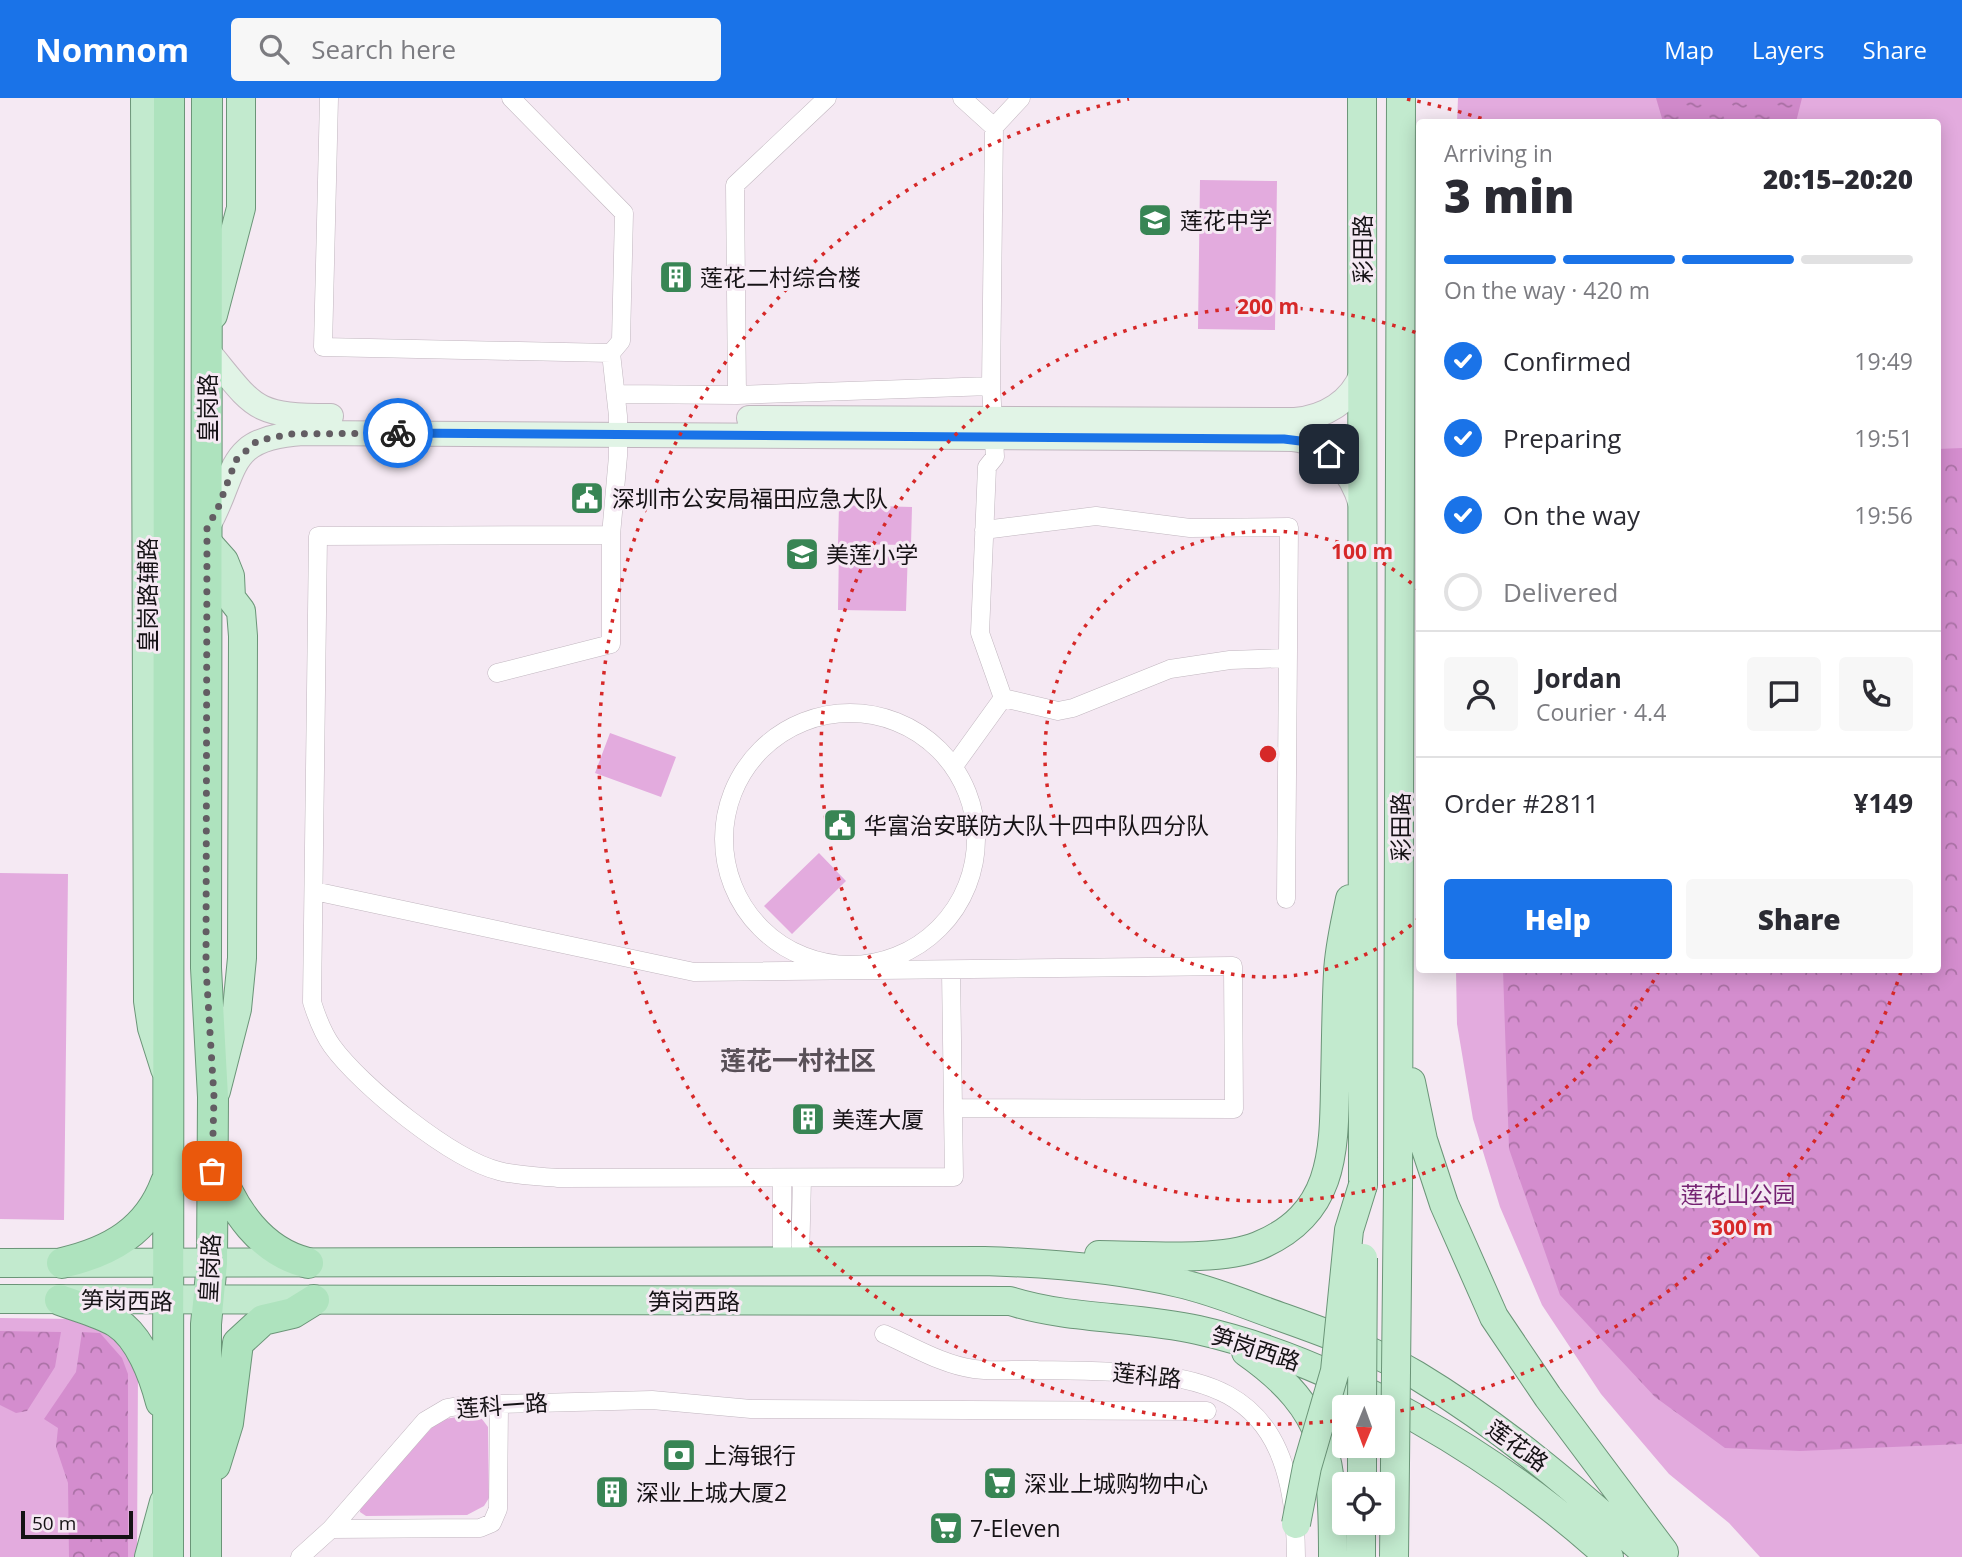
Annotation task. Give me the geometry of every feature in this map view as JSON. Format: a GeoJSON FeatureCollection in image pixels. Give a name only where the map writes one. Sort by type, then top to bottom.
{"type":"FeatureCollection","features":[{"type":"Feature","properties":{"kind":"highway","name":"皇岗路"},"geometry":{"type":"LineString","coordinates":[[168,1557],[169,98]]}},
{"type":"Feature","properties":{"kind":"highway","name":"皇岗路"},"geometry":{"type":"LineString","coordinates":[[206,1557],[208,1302],[212,1263],[214,1097],[206,968],[207,98]]}},
{"type":"Feature","properties":{"kind":"highway"},"geometry":{"type":"LineString","coordinates":[[212,1151],[229,1195],[250,1227],[275,1249],[308,1263]]}},
{"type":"Feature","properties":{"kind":"highway"},"geometry":{"type":"LineString","coordinates":[[62,1263],[113,1247],[134,1232],[151,1213],[168,1175]]}},
{"type":"Feature","properties":{"kind":"highway"},"geometry":{"type":"LineString","coordinates":[[60,1300],[104,1316],[128,1333],[148,1365],[168,1425]]}},
{"type":"Feature","properties":{"kind":"highway"},"geometry":{"type":"LineString","coordinates":[[206,1488],[228,1423],[238,1343],[263,1320],[293,1313],[314,1300]]}},
{"type":"Feature","properties":{"kind":"main road","name":"皇岗路辅路"},"geometry":{"type":"LineString","coordinates":[[145,98],[148,1001],[168,1090]]}},
{"type":"Feature","properties":{"kind":"main road"},"geometry":{"type":"LineString","coordinates":[[241,98],[241,208],[207,342],[247,398],[266,412],[283,415],[617,414],[1301,440],[1322,449],[1336,460],[1354,486],[1362,507]]}},
{"type":"Feature","properties":{"kind":"main road","name":"彩田路"},"geometry":{"type":"LineString","coordinates":[[1362,98],[1363,1185],[1368,1395]]}},
{"type":"Feature","properties":{"kind":"main road","name":"彩田路"},"geometry":{"type":"LineString","coordinates":[[1394,1557],[1400,1008],[1401,98]]}},
{"type":"Feature","properties":{"kind":"main road"},"geometry":{"type":"LineString","coordinates":[[995,429],[1304,419],[1337,406],[1355,387],[1362,373]]}},
{"type":"Feature","properties":{"kind":"main road"},"geometry":{"type":"LineString","coordinates":[[207,536],[236,460],[247,447],[275,436],[617,414]]}},
{"type":"Feature","properties":{"kind":"main road"},"geometry":{"type":"LineString","coordinates":[[984,1261],[1093,1255],[1223,1254],[1257,1246],[1289,1229],[1309,1210],[1323,1185],[1334,1149],[1339,961],[1362,838]]}},
{"type":"Feature","properties":{"kind":"main road"},"geometry":{"type":"LineString","coordinates":[[1400,1008],[1409,1073],[1423,1140],[1444,1204],[1475,1280],[1518,1355],[1668,1557]]}},
{"type":"Feature","properties":{"kind":"main road"},"geometry":{"type":"LineString","coordinates":[[1296,1524],[1307,1467],[1335,1371],[1349,1230],[1363,1185]]}},
{"type":"Feature","properties":{"kind":"main road","name":"笋岗西路"},"geometry":{"type":"LineString","coordinates":[[0,1263],[984,1261],[1073,1266],[1179,1283],[1214,1292],[1373,1353]]}},
{"type":"Feature","properties":{"kind":"main road","name":"笋岗西路"},"geometry":{"type":"LineString","coordinates":[[0,1299],[208,1302],[1010,1301],[1044,1312],[1123,1318],[1199,1330],[1255,1345],[1312,1367],[1357,1395]]}},
{"type":"Feature","properties":{"kind":"main road"},"geometry":{"type":"LineString","coordinates":[[1199,1330],[1243,1350],[1268,1368],[1291,1388],[1313,1421],[1324,1443],[1332,1480],[1333,1557]]}},
{"type":"Feature","properties":{"kind":"main road","name":"莲花路"},"geometry":{"type":"LineString","coordinates":[[1373,1353],[1450,1397],[1536,1458],[1591,1502],[1650,1557]]}},
{"type":"Feature","properties":{"kind":"main road","name":"莲花路"},"geometry":{"type":"LineString","coordinates":[[1395,1413],[1432,1427],[1579,1530],[1609,1557]]}},
{"type":"Feature","properties":{"kind":"main road"},"geometry":{"type":"LineString","coordinates":[[149,1557],[168,1493]]}},
{"type":"Feature","properties":{"kind":"main road"},"geometry":{"type":"LineString","coordinates":[[1579,1530],[1594,1557]]}},
{"type":"Feature","properties":{"kind":"main road"},"geometry":{"type":"LineString","coordinates":[[1361,1557],[1362,1535]]}},
{"type":"Feature","properties":{"kind":"street"},"geometry":{"type":"LineString","coordinates":[[329,98],[323,347],[611,353]]}},
{"type":"Feature","properties":{"kind":"street"},"geometry":{"type":"LineString","coordinates":[[497,673],[611,644],[611,535],[617,414],[611,353],[621,341],[625,212],[511,98]]}},
{"type":"Feature","properties":{"kind":"street"},"geometry":{"type":"LineString","coordinates":[[737,395],[735,185],[827,98]]}},
{"type":"Feature","properties":{"kind":"street"},"geometry":{"type":"LineString","coordinates":[[962,98],[994,127]]}},
{"type":"Feature","properties":{"kind":"street"},"geometry":{"type":"LineString","coordinates":[[1003,698],[980,633],[987,467],[995,457],[991,386],[994,127],[1021,98]]}},
{"type":"Feature","properties":{"kind":"street"},"geometry":{"type":"LineString","coordinates":[[617,414],[737,395],[991,386]]}},
{"type":"Feature","properties":{"kind":"street"},"geometry":{"type":"LineString","coordinates":[[984,530],[1096,516],[1190,528],[1289,527],[1286,899]]}},
{"type":"Feature","properties":{"kind":"street"},"geometry":{"type":"LineString","coordinates":[[611,535],[318,536],[312,1002],[318,1023],[333,1047],[392,1106],[440,1142],[498,1171],[528,1175],[954,1177],[951,971]]}},
{"type":"Feature","properties":{"kind":"street"},"geometry":{"type":"LineString","coordinates":[[1003,698],[1058,711],[1073,708],[1170,670],[1230,660],[1288,658]]}},
{"type":"Feature","properties":{"kind":"street"},"geometry":{"type":"LineString","coordinates":[[954,766],[1003,698]]}},
{"type":"Feature","properties":{"kind":"street"},"geometry":{"type":"LineString","coordinates":[[843,713],[885,717],[924,736],[954,766],[972,803],[974,816],[977,844],[969,884],[948,919],[917,946],[878,962],[837,964],[797,953],[763,930],[738,897],[725,858],[725,817],[739,778],[765,746],[801,722],[843,713]]}},
{"type":"Feature","properties":{"kind":"street"},"geometry":{"type":"LineString","coordinates":[[314,891],[694,972],[1233,966],[1234,1109],[953,1108]]}},
{"type":"Feature","properties":{"kind":"street"},"geometry":{"type":"LineString","coordinates":[[782,1178],[791,1262]]}},
{"type":"Feature","properties":{"kind":"street"},"geometry":{"type":"LineString","coordinates":[[791,1262],[802,1178]]}},
{"type":"Feature","properties":{"kind":"street","name":"莲科路"},"geometry":{"type":"LineString","coordinates":[[884,1334],[974,1369],[1150,1373],[1186,1378],[1212,1386],[1235,1399],[1253,1415],[1275,1443],[1289,1478],[1296,1524],[1296,1557]]}},
{"type":"Feature","properties":{"kind":"street","name":"莲科一路"},"geometry":{"type":"LineString","coordinates":[[305,1554],[331,1530],[430,1416],[447,1408],[652,1400],[766,1408],[1208,1411]]}},
{"type":"Feature","properties":{"kind":"street"},"geometry":{"type":"LineString","coordinates":[[331,1530],[480,1528],[492,1523],[498,1509],[499,1405]]}},
{"type":"Feature","properties":{"kind":"green space","name":"莲花山公园"},"geometry":{"type":"Polygon","coordinates":[[[1458,98],[1962,98],[1962,1557],[1760,1557],[1729,1523],[1669,1474],[1601,1394],[1542,1305],[1500,1207],[1473,1119],[1457,1024],[1456,973],[1941,973],[1941,119],[1457,119],[1458,98]]]}},
{"type":"Feature","properties":{"kind":"green space"},"geometry":{"type":"Polygon","coordinates":[[[1200,180],[1277,181],[1275,330],[1198,329],[1200,180]]]}},
{"type":"Feature","properties":{"kind":"green space","name":"莲花山公园"},"geometry":{"type":"Polygon","coordinates":[[[1962,448],[1962,1444],[1800,1451],[1725,1448],[1655,1397],[1560,1295],[1509,1149],[1503,973],[1941,973],[1941,449],[1962,448]]]}},
{"type":"Feature","properties":{"kind":"green space"},"geometry":{"type":"Polygon","coordinates":[[[839,505],[912,507],[911,545],[838,544],[839,505]]]}},
{"type":"Feature","properties":{"kind":"green space"},"geometry":{"type":"Polygon","coordinates":[[[839,547],[908,549],[906,611],[838,610],[839,547]]]}},
{"type":"Feature","properties":{"kind":"green space"},"geometry":{"type":"Polygon","coordinates":[[[610,733],[676,757],[661,797],[595,773],[610,733]]]}},
{"type":"Feature","properties":{"kind":"green space"},"geometry":{"type":"Polygon","coordinates":[[[819,853],[846,881],[792,934],[764,906],[819,853]]]}},
{"type":"Feature","properties":{"kind":"green space"},"geometry":{"type":"Polygon","coordinates":[[[0,873],[68,874],[64,1220],[0,1219],[0,873]]]}},
{"type":"Feature","properties":{"kind":"green space"},"geometry":{"type":"Polygon","coordinates":[[[0,1318],[74,1319],[109,1325],[138,1371],[137,1557],[0,1557],[0,1318]]]}},
{"type":"Feature","properties":{"kind":"green space"},"geometry":{"type":"Polygon","coordinates":[[[0,1331],[61,1332],[55,1367],[27,1411],[16,1413],[0,1405],[0,1331]]]}},
{"type":"Feature","properties":{"kind":"green space"},"geometry":{"type":"Polygon","coordinates":[[[82,1332],[100,1333],[122,1358],[128,1374],[128,1557],[69,1557],[68,1483],[56,1447],[58,1428],[44,1419],[76,1372],[82,1332]]]}},
{"type":"Feature","properties":{"kind":"green space"},"geometry":{"type":"Polygon","coordinates":[[[469,1415],[482,1419],[488,1427],[489,1498],[484,1506],[467,1515],[366,1516],[360,1512],[361,1503],[439,1420],[469,1415]]]}},
{"type":"Feature","properties":{"kind":"water"},"geometry":{"type":"Polygon","coordinates":[[[1656,98],[1802,98],[1797,119],[1662,119],[1656,98]]]}},
{"type":"Feature","properties":{"kind":"way so far"},"geometry":{"type":"LineString","coordinates":[[212,1171],[214,1097],[206,968],[207,528],[218,508],[228,475],[236,460],[247,447],[257,441],[303,433],[398,433]]}},
{"type":"Feature","properties":{"kind":"place","name":"莲花中学"},"geometry":{"type":"Point","coordinates":[1155,220]}},
{"type":"Feature","properties":{"kind":"place","name":"莲花二村综合楼"},"geometry":{"type":"Point","coordinates":[676,277]}},
{"type":"Feature","properties":{"kind":"place","name":"深圳市公安局福田应急大队"},"geometry":{"type":"Point","coordinates":[587,498]}},
{"type":"Feature","properties":{"kind":"place","name":"美莲小学"},"geometry":{"type":"Point","coordinates":[802,554]}},
{"type":"Feature","properties":{"kind":"place","name":"华富治安联防大队十四中队四分队"},"geometry":{"type":"Point","coordinates":[840,825]}},
{"type":"Feature","properties":{"kind":"place","name":"美莲大厦"},"geometry":{"type":"Point","coordinates":[808,1119]}},
{"type":"Feature","properties":{"kind":"place","name":"上海银行"},"geometry":{"type":"Point","coordinates":[679,1455]}},
{"type":"Feature","properties":{"kind":"place","name":"深业上城购物中心"},"geometry":{"type":"Point","coordinates":[1000,1483]}},
{"type":"Feature","properties":{"kind":"place","name":"深业上城大厦2"},"geometry":{"type":"Point","coordinates":[612,1492]}},
{"type":"Feature","properties":{"kind":"place","name":"7-Eleven"},"geometry":{"type":"Point","coordinates":[946,1528]}},
{"type":"Feature","properties":{"kind":"district","name":"莲花一村社区"},"geometry":{"type":"Point","coordinates":[798,1060]}},
{"type":"Feature","properties":{"kind":"route"},"geometry":{"type":"LineString","coordinates":[[398,433],[1284,439],[1308,442],[1329,454]]}}]}
